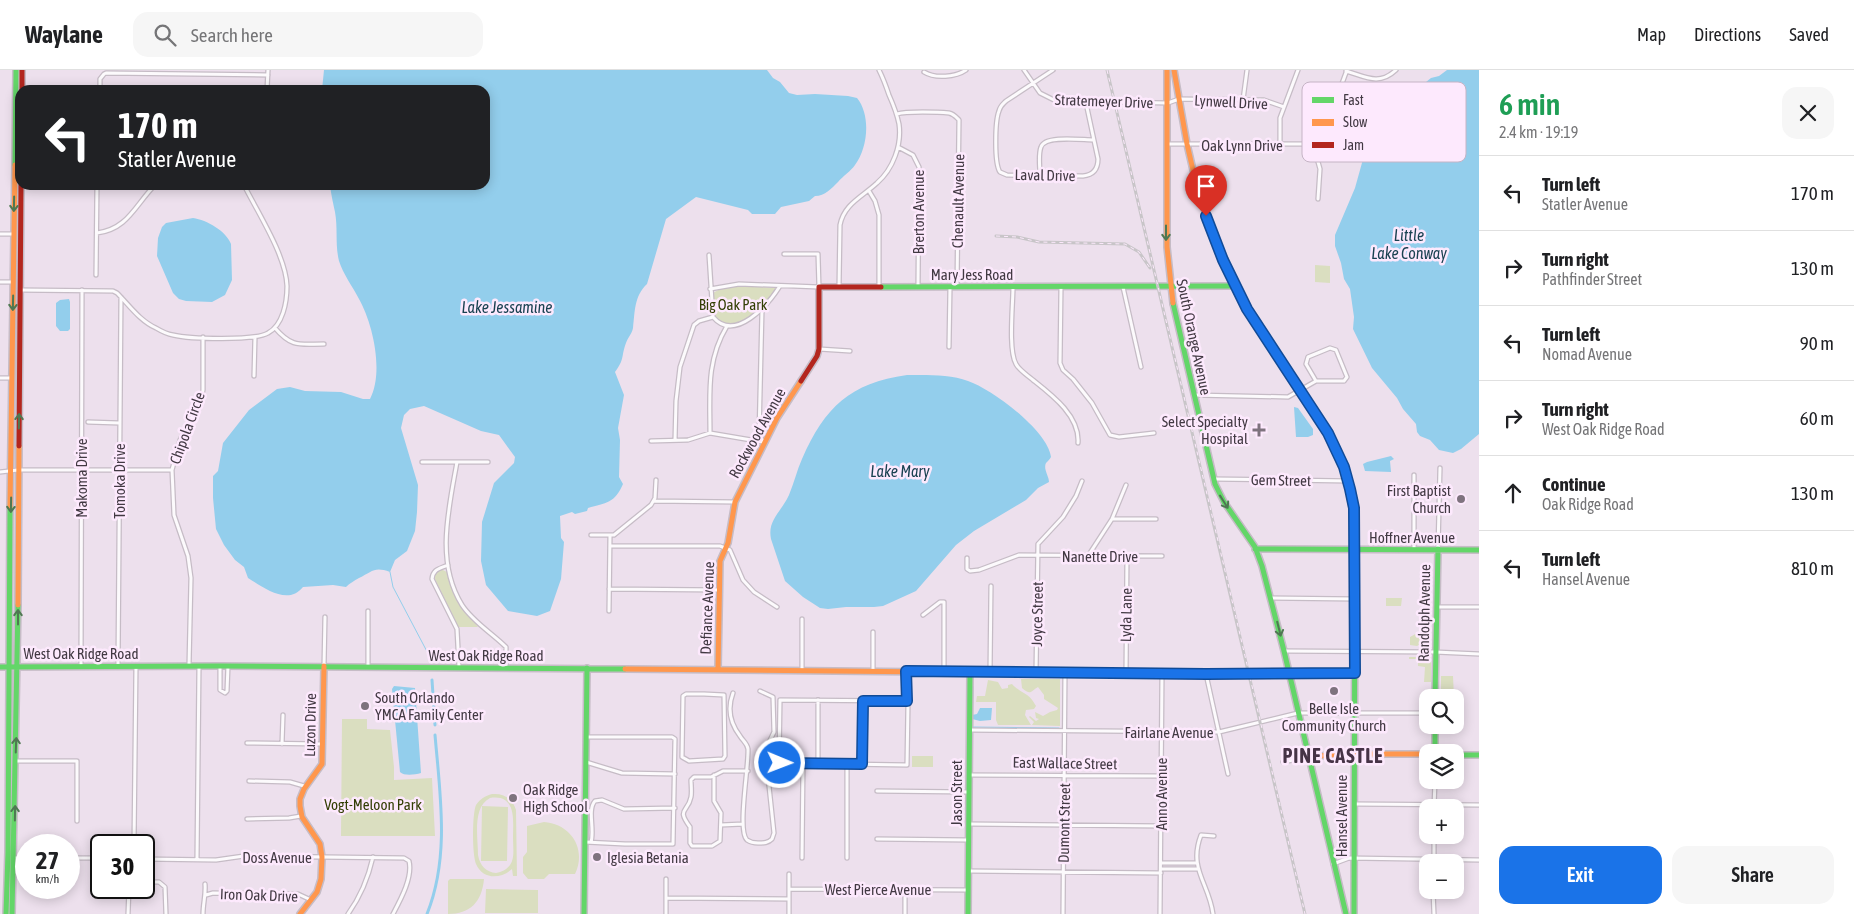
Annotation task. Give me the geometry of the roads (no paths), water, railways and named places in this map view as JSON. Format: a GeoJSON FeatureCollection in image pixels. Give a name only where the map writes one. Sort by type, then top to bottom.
{"type":"FeatureCollection","features":[{"type":"Feature","properties":{"kind":"main road"},"geometry":{"type":"LineString","coordinates":[[16,70],[16,85]]}},
{"type":"Feature","properties":{"kind":"main road"},"geometry":{"type":"LineString","coordinates":[[22,70],[22,85]]}},
{"type":"Feature","properties":{"kind":"main road","name":"South Orange Avenue"},"geometry":{"type":"LineString","coordinates":[[1168,70],[1166,247],[1170,286],[1214,479],[1224,502],[1255,549],[1270,598],[1346,914]]}},
{"type":"Feature","properties":{"kind":"main road","name":"Hansel Avenue"},"geometry":{"type":"LineString","coordinates":[[1174,70],[1196,183],[1214,239],[1235,286],[1258,328],[1332,441],[1348,481],[1354,514],[1355,550],[1354,914]]}},
{"type":"Feature","properties":{"kind":"main road"},"geometry":{"type":"LineString","coordinates":[[7,914],[8,666],[15,144]]}},
{"type":"Feature","properties":{"kind":"main road"},"geometry":{"type":"LineString","coordinates":[[12,914],[18,666],[21,190]]}},
{"type":"Feature","properties":{"kind":"main road"},"geometry":{"type":"LineString","coordinates":[[14,219],[21,228]]}},
{"type":"Feature","properties":{"kind":"main road"},"geometry":{"type":"LineString","coordinates":[[14,234],[21,244]]}},
{"type":"Feature","properties":{"kind":"main road","name":"Mary Jess Road"},"geometry":{"type":"LineString","coordinates":[[819,287],[1235,286]]}},
{"type":"Feature","properties":{"kind":"main road","name":"Rockwood Avenue"},"geometry":{"type":"LineString","coordinates":[[726,548],[730,536],[735,502],[777,418],[814,363],[820,349],[819,287]]}},
{"type":"Feature","properties":{"kind":"main road"},"geometry":{"type":"LineString","coordinates":[[13,366],[16,373],[19,374]]}},
{"type":"Feature","properties":{"kind":"main road","name":"Defiance Avenue"},"geometry":{"type":"LineString","coordinates":[[718,669],[720,560],[726,548]]}},
{"type":"Feature","properties":{"kind":"main road","name":"Hoffner Avenue"},"geometry":{"type":"LineString","coordinates":[[1255,549],[1479,550]]}},
{"type":"Feature","properties":{"kind":"main road","name":"Randolph Avenue"},"geometry":{"type":"LineString","coordinates":[[1435,689],[1438,549]]}},
{"type":"Feature","properties":{"kind":"main road","name":"West Oak Ridge Road"},"geometry":{"type":"LineString","coordinates":[[1,666],[506,667],[1206,674],[1355,673]]}},
{"type":"Feature","properties":{"kind":"main road","name":"Luzon Drive"},"geometry":{"type":"LineString","coordinates":[[304,786],[322,764],[324,666]]}},
{"type":"Feature","properties":{"kind":"main road"},"geometry":{"type":"LineString","coordinates":[[584,914],[587,668]]}},
{"type":"Feature","properties":{"kind":"main road","name":"Jason Street"},"geometry":{"type":"LineString","coordinates":[[968,914],[970,671]]}},
{"type":"Feature","properties":{"kind":"main road"},"geometry":{"type":"LineString","coordinates":[[1308,756],[1419,754]]}},
{"type":"Feature","properties":{"kind":"main road"},"geometry":{"type":"LineString","coordinates":[[1464,755],[1479,755]]}},
{"type":"Feature","properties":{"kind":"main road"},"geometry":{"type":"LineString","coordinates":[[300,914],[319,889],[321,879],[320,845],[301,816],[300,799],[304,786]]}},
{"type":"Feature","properties":{"kind":"main road"},"geometry":{"type":"LineString","coordinates":[[8,852],[14,858]]}},
{"type":"Feature","properties":{"kind":"street"},"geometry":{"type":"LineString","coordinates":[[267,85],[268,70]]}},
{"type":"Feature","properties":{"kind":"street"},"geometry":{"type":"LineString","coordinates":[[839,287],[840,225],[842,217],[849,205],[869,191],[885,174],[898,147],[897,114],[879,70]]}},
{"type":"Feature","properties":{"kind":"street"},"geometry":{"type":"LineString","coordinates":[[924,72],[932,75],[954,75],[966,70]]}},
{"type":"Feature","properties":{"kind":"street","name":"Stratemeyer Drive"},"geometry":{"type":"LineString","coordinates":[[1024,70],[1040,93],[1050,100],[1086,103],[1168,103],[1179,99]]}},
{"type":"Feature","properties":{"kind":"street"},"geometry":{"type":"LineString","coordinates":[[1033,84],[1054,70]]}},
{"type":"Feature","properties":{"kind":"street"},"geometry":{"type":"LineString","coordinates":[[1243,100],[1247,70]]}},
{"type":"Feature","properties":{"kind":"street"},"geometry":{"type":"LineString","coordinates":[[1280,145],[1280,118],[1298,70]]}},
{"type":"Feature","properties":{"kind":"street"},"geometry":{"type":"LineString","coordinates":[[1342,82],[1346,70],[1375,80],[1385,78],[1396,70]]}},
{"type":"Feature","properties":{"kind":"street"},"geometry":{"type":"LineString","coordinates":[[100,85],[100,79],[106,73],[268,75]]}},
{"type":"Feature","properties":{"kind":"street","name":"Laval Drive"},"geometry":{"type":"LineString","coordinates":[[1033,84],[1006,101],[998,112],[997,166],[1000,172],[1007,175],[1083,176],[1091,174],[1098,164],[1086,103]]}},
{"type":"Feature","properties":{"kind":"street","name":"Lynwell Drive"},"geometry":{"type":"LineString","coordinates":[[1179,99],[1264,100],[1284,107]]}},
{"type":"Feature","properties":{"kind":"street","name":"Chenault Avenue"},"geometry":{"type":"LineString","coordinates":[[897,114],[949,113],[956,117],[960,124],[957,287]]}},
{"type":"Feature","properties":{"kind":"street"},"geometry":{"type":"LineString","coordinates":[[1040,175],[1040,152],[1044,142],[1051,139],[1093,140]]}},
{"type":"Feature","properties":{"kind":"street","name":"Oak Lynn Drive"},"geometry":{"type":"LineString","coordinates":[[1167,144],[1302,144]]}},
{"type":"Feature","properties":{"kind":"street","name":"Brerton Avenue"},"geometry":{"type":"LineString","coordinates":[[898,147],[913,155],[919,166],[918,287]]}},
{"type":"Feature","properties":{"kind":"street"},"geometry":{"type":"LineString","coordinates":[[1318,162],[1320,169],[1318,200]]}},
{"type":"Feature","properties":{"kind":"street"},"geometry":{"type":"LineString","coordinates":[[96,275],[97,190]]}},
{"type":"Feature","properties":{"kind":"street"},"geometry":{"type":"LineString","coordinates":[[97,233],[113,229],[124,223],[149,190]]}},
{"type":"Feature","properties":{"kind":"street"},"geometry":{"type":"LineString","coordinates":[[20,290],[113,291],[144,322],[172,335],[255,337],[267,334],[275,328],[282,317],[287,286],[279,254],[247,190]]}},
{"type":"Feature","properties":{"kind":"street"},"geometry":{"type":"LineString","coordinates":[[869,191],[875,201],[879,216],[879,287]]}},
{"type":"Feature","properties":{"kind":"street"},"geometry":{"type":"LineString","coordinates":[[0,234],[14,234]]}},
{"type":"Feature","properties":{"kind":"street","name":"Rockwood Avenue"},"geometry":{"type":"LineString","coordinates":[[784,254],[818,254],[819,287]]}},
{"type":"Feature","properties":{"kind":"street"},"geometry":{"type":"LineString","coordinates":[[709,255],[712,317],[717,322],[728,326],[744,321],[762,309],[771,300],[780,286]]}},
{"type":"Feature","properties":{"kind":"street"},"geometry":{"type":"LineString","coordinates":[[0,282],[14,282]]}},
{"type":"Feature","properties":{"kind":"street","name":"Mary Jess Road"},"geometry":{"type":"LineString","coordinates":[[710,289],[739,284],[819,287]]}},
{"type":"Feature","properties":{"kind":"street"},"geometry":{"type":"LineString","coordinates":[[949,347],[950,287]]}},
{"type":"Feature","properties":{"kind":"street"},"geometry":{"type":"LineString","coordinates":[[1013,287],[1012,348],[1015,363],[1052,395],[1065,410],[1076,429],[1078,443]]}},
{"type":"Feature","properties":{"kind":"street"},"geometry":{"type":"LineString","coordinates":[[1061,287],[1060,366],[1092,402],[1110,435],[1119,437],[1154,433]]}},
{"type":"Feature","properties":{"kind":"street"},"geometry":{"type":"LineString","coordinates":[[1123,287],[1141,367]]}},
{"type":"Feature","properties":{"kind":"street","name":"Makoma Drive"},"geometry":{"type":"LineString","coordinates":[[81,666],[82,290]]}},
{"type":"Feature","properties":{"kind":"street","name":"Tomoka Drive"},"geometry":{"type":"LineString","coordinates":[[118,665],[120,297]]}},
{"type":"Feature","properties":{"kind":"street"},"geometry":{"type":"LineString","coordinates":[[762,309],[759,436],[764,442]]}},
{"type":"Feature","properties":{"kind":"street"},"geometry":{"type":"LineString","coordinates":[[675,440],[676,401],[680,367],[694,325],[699,321],[712,317]]}},
{"type":"Feature","properties":{"kind":"street"},"geometry":{"type":"LineString","coordinates":[[710,433],[710,372],[719,340],[728,326]]}},
{"type":"Feature","properties":{"kind":"street"},"geometry":{"type":"LineString","coordinates":[[275,328],[285,340],[292,343],[324,344]]}},
{"type":"Feature","properties":{"kind":"street","name":"Chipola Circle"},"geometry":{"type":"LineString","coordinates":[[189,666],[190,566],[174,515],[172,470],[180,440],[201,399],[203,390],[203,337]]}},
{"type":"Feature","properties":{"kind":"street"},"geometry":{"type":"LineString","coordinates":[[254,376],[255,337]]}},
{"type":"Feature","properties":{"kind":"street"},"geometry":{"type":"LineString","coordinates":[[1194,395],[1288,397],[1316,380],[1344,381],[1347,377],[1336,350],[1330,348],[1308,357],[1306,364],[1316,380]]}},
{"type":"Feature","properties":{"kind":"street"},"geometry":{"type":"LineString","coordinates":[[820,349],[850,351]]}},
{"type":"Feature","properties":{"kind":"street"},"geometry":{"type":"LineString","coordinates":[[0,378],[13,378]]}},
{"type":"Feature","properties":{"kind":"street"},"geometry":{"type":"LineString","coordinates":[[88,422],[120,423]]}},
{"type":"Feature","properties":{"kind":"street"},"geometry":{"type":"LineString","coordinates":[[651,440],[688,440],[710,433],[764,442]]}},
{"type":"Feature","properties":{"kind":"street"},"geometry":{"type":"LineString","coordinates":[[422,462],[488,462]]}},
{"type":"Feature","properties":{"kind":"street"},"geometry":{"type":"LineString","coordinates":[[457,462],[446,532],[448,565],[456,593],[462,605],[491,636],[506,647],[506,667]]}},
{"type":"Feature","properties":{"kind":"street","name":"Randolph Avenue"},"geometry":{"type":"LineString","coordinates":[[1438,549],[1440,468]]}},
{"type":"Feature","properties":{"kind":"street"},"geometry":{"type":"LineString","coordinates":[[0,472],[18,470],[172,470]]}},
{"type":"Feature","properties":{"kind":"street"},"geometry":{"type":"LineString","coordinates":[[1414,475],[1414,550]]}},
{"type":"Feature","properties":{"kind":"street","name":"Gem Street"},"geometry":{"type":"LineString","coordinates":[[1214,479],[1348,481]]}},
{"type":"Feature","properties":{"kind":"street"},"geometry":{"type":"LineString","coordinates":[[654,502],[656,480]]}},
{"type":"Feature","properties":{"kind":"street"},"geometry":{"type":"LineString","coordinates":[[1037,555],[1038,544],[1063,517],[1076,496],[1082,481]]}},
{"type":"Feature","properties":{"kind":"street"},"geometry":{"type":"LineString","coordinates":[[1088,556],[1112,519],[1126,485]]}},
{"type":"Feature","properties":{"kind":"street"},"geometry":{"type":"LineString","coordinates":[[591,536],[614,535],[654,502],[735,502]]}},
{"type":"Feature","properties":{"kind":"street"},"geometry":{"type":"LineString","coordinates":[[1112,519],[1156,518]]}},
{"type":"Feature","properties":{"kind":"street"},"geometry":{"type":"LineString","coordinates":[[609,611],[610,536]]}},
{"type":"Feature","properties":{"kind":"street"},"geometry":{"type":"LineString","coordinates":[[610,546],[720,546],[726,548],[730,550],[744,580],[754,592],[777,607]]}},
{"type":"Feature","properties":{"kind":"street","name":"Nanette Drive"},"geometry":{"type":"LineString","coordinates":[[967,558],[967,569],[973,571],[1019,555],[1162,556]]}},
{"type":"Feature","properties":{"kind":"street","name":"Joyce Street"},"geometry":{"type":"LineString","coordinates":[[1036,672],[1037,555]]}},
{"type":"Feature","properties":{"kind":"street","name":"Lyda Lane"},"geometry":{"type":"LineString","coordinates":[[1126,673],[1127,556]]}},
{"type":"Feature","properties":{"kind":"street"},"geometry":{"type":"LineString","coordinates":[[448,565],[435,570],[432,574],[432,579],[457,629],[459,638],[459,667]]}},
{"type":"Feature","properties":{"kind":"street"},"geometry":{"type":"LineString","coordinates":[[990,672],[991,586]]}},
{"type":"Feature","properties":{"kind":"street"},"geometry":{"type":"LineString","coordinates":[[609,589],[719,590]]}},
{"type":"Feature","properties":{"kind":"street"},"geometry":{"type":"LineString","coordinates":[[1270,598],[1354,599]]}},
{"type":"Feature","properties":{"kind":"street"},"geometry":{"type":"LineString","coordinates":[[923,615],[940,602],[944,602],[944,671]]}},
{"type":"Feature","properties":{"kind":"street"},"geometry":{"type":"LineString","coordinates":[[1436,607],[1479,607]]}},
{"type":"Feature","properties":{"kind":"street"},"geometry":{"type":"LineString","coordinates":[[368,611],[368,667]]}},
{"type":"Feature","properties":{"kind":"street"},"geometry":{"type":"LineString","coordinates":[[324,666],[325,617]]}},
{"type":"Feature","properties":{"kind":"street"},"geometry":{"type":"LineString","coordinates":[[802,619],[802,670]]}},
{"type":"Feature","properties":{"kind":"street"},"geometry":{"type":"LineString","coordinates":[[872,670],[873,632]]}},
{"type":"Feature","properties":{"kind":"street"},"geometry":{"type":"LineString","coordinates":[[1284,651],[1479,654]]}},
{"type":"Feature","properties":{"kind":"street"},"geometry":{"type":"LineString","coordinates":[[134,834],[136,665]]}},
{"type":"Feature","properties":{"kind":"street"},"geometry":{"type":"LineString","coordinates":[[197,859],[199,666]]}},
{"type":"Feature","properties":{"kind":"street"},"geometry":{"type":"LineString","coordinates":[[220,666],[220,690],[224,693],[227,691],[228,666]]}},
{"type":"Feature","properties":{"kind":"street"},"geometry":{"type":"LineString","coordinates":[[906,671],[907,701],[907,765],[780,763],[780,700],[907,701]]}},
{"type":"Feature","properties":{"kind":"street","name":"Dumont Street"},"geometry":{"type":"LineString","coordinates":[[1063,914],[1065,672]]}},
{"type":"Feature","properties":{"kind":"street","name":"Anno Avenue"},"geometry":{"type":"LineString","coordinates":[[1160,914],[1162,673]]}},
{"type":"Feature","properties":{"kind":"street"},"geometry":{"type":"LineString","coordinates":[[1206,674],[1228,774]]}},
{"type":"Feature","properties":{"kind":"street"},"geometry":{"type":"LineString","coordinates":[[733,693],[730,701],[731,722],[747,745],[748,771],[743,824],[747,840],[764,843],[772,839],[774,833],[771,800],[763,755],[774,732],[773,697],[760,691]]}},
{"type":"Feature","properties":{"kind":"street"},"geometry":{"type":"LineString","coordinates":[[688,694],[722,695],[725,697],[725,756],[721,760],[703,761],[688,761],[682,758],[683,696],[688,694]]}},
{"type":"Feature","properties":{"kind":"street"},"geometry":{"type":"LineString","coordinates":[[818,700],[818,764]]}},
{"type":"Feature","properties":{"kind":"street"},"geometry":{"type":"LineString","coordinates":[[862,764],[863,701]]}},
{"type":"Feature","properties":{"kind":"street","name":"Fairlane Avenue"},"geometry":{"type":"LineString","coordinates":[[969,730],[1219,732],[1298,714],[1419,713]]}},
{"type":"Feature","properties":{"kind":"street"},"geometry":{"type":"LineString","coordinates":[[282,744],[283,715]]}},
{"type":"Feature","properties":{"kind":"street"},"geometry":{"type":"LineString","coordinates":[[585,842],[674,844],[675,808],[675,739],[672,737],[586,737]]}},
{"type":"Feature","properties":{"kind":"street"},"geometry":{"type":"LineString","coordinates":[[247,743],[322,744]]}},
{"type":"Feature","properties":{"kind":"street"},"geometry":{"type":"LineString","coordinates":[[1283,762],[1308,756]]}},
{"type":"Feature","properties":{"kind":"street"},"geometry":{"type":"LineString","coordinates":[[16,761],[77,762],[77,821]]}},
{"type":"Feature","properties":{"kind":"street"},"geometry":{"type":"LineString","coordinates":[[586,762],[622,772],[675,774]]}},
{"type":"Feature","properties":{"kind":"street"},"geometry":{"type":"LineString","coordinates":[[802,858],[803,764]]}},
{"type":"Feature","properties":{"kind":"street"},"geometry":{"type":"LineString","coordinates":[[847,764],[847,858]]}},
{"type":"Feature","properties":{"kind":"street"},"geometry":{"type":"LineString","coordinates":[[714,775],[714,801],[721,813],[720,841],[712,846],[692,846],[690,843],[690,827],[685,822],[683,816],[690,797],[691,780],[694,777],[711,777],[714,775],[723,771],[748,771]]}},
{"type":"Feature","properties":{"kind":"street","name":"East Wallace Street"},"geometry":{"type":"LineString","coordinates":[[969,774],[1161,776]]}},
{"type":"Feature","properties":{"kind":"street"},"geometry":{"type":"LineString","coordinates":[[249,781],[290,782],[304,786]]}},
{"type":"Feature","properties":{"kind":"street"},"geometry":{"type":"LineString","coordinates":[[877,791],[968,792]]}},
{"type":"Feature","properties":{"kind":"street"},"geometry":{"type":"LineString","coordinates":[[591,842],[593,832],[592,806],[595,801],[602,800],[624,809],[675,808]]}},
{"type":"Feature","properties":{"kind":"street"},"geometry":{"type":"LineString","coordinates":[[1354,804],[1419,806]]}},
{"type":"Feature","properties":{"kind":"street"},"geometry":{"type":"LineString","coordinates":[[1464,805],[1479,805]]}},
{"type":"Feature","properties":{"kind":"street"},"geometry":{"type":"LineString","coordinates":[[247,819],[301,816]]}},
{"type":"Feature","properties":{"kind":"street"},"geometry":{"type":"LineString","coordinates":[[721,825],[743,824]]}},
{"type":"Feature","properties":{"kind":"street"},"geometry":{"type":"LineString","coordinates":[[968,824],[1161,826]]}},
{"type":"Feature","properties":{"kind":"street"},"geometry":{"type":"LineString","coordinates":[[1213,914],[1196,863],[1197,847],[1201,835],[1214,836]]}},
{"type":"Feature","properties":{"kind":"street"},"geometry":{"type":"LineString","coordinates":[[877,839],[968,840]]}},
{"type":"Feature","properties":{"kind":"street","name":"Doss Avenue"},"geometry":{"type":"LineString","coordinates":[[155,859],[216,860],[244,856],[404,858],[409,861],[410,866],[405,888],[394,914]]}},
{"type":"Feature","properties":{"kind":"street"},"geometry":{"type":"LineString","coordinates":[[348,914],[369,878],[373,857]]}},
{"type":"Feature","properties":{"kind":"street"},"geometry":{"type":"LineString","coordinates":[[1333,864],[1349,858],[1419,860]]}},
{"type":"Feature","properties":{"kind":"street"},"geometry":{"type":"LineString","coordinates":[[1464,860],[1479,860]]}},
{"type":"Feature","properties":{"kind":"street"},"geometry":{"type":"LineString","coordinates":[[1161,863],[1196,863]]}},
{"type":"Feature","properties":{"kind":"street"},"geometry":{"type":"LineString","coordinates":[[1168,863],[1168,868]]}},
{"type":"Feature","properties":{"kind":"street"},"geometry":{"type":"LineString","coordinates":[[1161,868],[1198,869]]}},
{"type":"Feature","properties":{"kind":"street"},"geometry":{"type":"LineString","coordinates":[[968,871],[1161,873]]}},
{"type":"Feature","properties":{"kind":"street"},"geometry":{"type":"LineString","coordinates":[[788,914],[789,874]]}},
{"type":"Feature","properties":{"kind":"street"},"geometry":{"type":"LineString","coordinates":[[666,879],[666,914]]}},
{"type":"Feature","properties":{"kind":"street"},"geometry":{"type":"LineString","coordinates":[[155,882],[159,882],[166,887],[166,914]]}},
{"type":"Feature","properties":{"kind":"street"},"geometry":{"type":"LineString","coordinates":[[203,914],[203,902],[206,895],[205,884]]}},
{"type":"Feature","properties":{"kind":"street","name":"West Pierce Avenue"},"geometry":{"type":"LineString","coordinates":[[789,888],[968,890]]}},
{"type":"Feature","properties":{"kind":"street"},"geometry":{"type":"LineString","coordinates":[[905,889],[905,914]]}},
{"type":"Feature","properties":{"kind":"street","name":"Iron Oak Drive"},"geometry":{"type":"LineString","coordinates":[[206,895],[213,893],[298,894],[311,900]]}},
{"type":"Feature","properties":{"kind":"street"},"geometry":{"type":"LineString","coordinates":[[666,898],[789,899]]}},
{"type":"Feature","properties":{"kind":"street"},"geometry":{"type":"LineString","coordinates":[[128,914],[129,899]]}},
{"type":"Feature","properties":{"kind":"street"},"geometry":{"type":"LineString","coordinates":[[1433,899],[1434,914]]}},
{"type":"Feature","properties":{"kind":"water","name":"Lake Jessamine"},"geometry":{"type":"Polygon","coordinates":[[[324,70],[767,70],[789,93],[797,95],[848,96],[857,98],[861,105],[866,122],[863,150],[855,165],[825,193],[815,196],[809,201],[781,207],[775,214],[752,214],[748,210],[696,197],[666,219],[647,284],[637,299],[632,330],[626,343],[622,361],[615,372],[624,395],[618,428],[620,440],[619,477],[623,484],[613,499],[588,508],[587,511],[575,514],[572,512],[560,516],[561,538],[564,542],[561,579],[550,611],[537,616],[508,611],[486,585],[481,561],[482,522],[494,483],[514,463],[515,457],[499,435],[481,431],[424,406],[410,409],[404,415],[401,428],[418,485],[417,512],[415,531],[407,551],[395,560],[390,572],[373,571],[346,587],[333,585],[303,587],[290,595],[283,595],[268,590],[248,578],[244,567],[235,560],[224,545],[216,529],[213,476],[218,471],[223,443],[249,410],[277,389],[290,387],[305,391],[341,392],[363,399],[370,399],[374,388],[376,376],[375,348],[369,321],[339,261],[336,218],[331,190],[490,190],[490,85],[322,85],[324,70]]]}},
{"type":"Feature","properties":{"kind":"water","name":"Little Lake Conway"},"geometry":{"type":"Polygon","coordinates":[[[1447,70],[1479,70],[1479,434],[1453,453],[1439,450],[1430,440],[1420,436],[1417,432],[1416,424],[1372,368],[1353,329],[1354,317],[1350,289],[1344,279],[1335,246],[1335,235],[1355,188],[1362,162],[1466,162],[1466,82],[1426,82],[1431,78],[1439,76],[1447,70]]]}},
{"type":"Feature","properties":{"kind":"water"},"geometry":{"type":"Polygon","coordinates":[[[193,218],[215,227],[229,239],[231,244],[232,280],[225,295],[212,302],[179,299],[173,293],[157,256],[158,238],[162,227],[166,223],[193,218]]]}},
{"type":"Feature","properties":{"kind":"water"},"geometry":{"type":"Polygon","coordinates":[[[69,299],[70,329],[68,331],[60,331],[56,326],[56,303],[60,300],[69,299]]]}},
{"type":"Feature","properties":{"kind":"water","name":"Lake Mary"},"geometry":{"type":"Polygon","coordinates":[[[907,375],[954,377],[978,385],[1004,402],[1030,424],[1048,447],[1051,457],[1046,463],[1045,468],[1049,482],[1038,488],[1026,500],[974,531],[956,545],[916,591],[883,606],[820,608],[803,597],[785,581],[771,539],[771,526],[789,495],[800,463],[811,441],[830,412],[855,391],[870,384],[907,375]]]}},
{"type":"Feature","properties":{"kind":"water"},"geometry":{"type":"Polygon","coordinates":[[[1294,407],[1298,408],[1313,429],[1313,435],[1296,437],[1294,407]]]}},
{"type":"Feature","properties":{"kind":"water"},"geometry":{"type":"Polygon","coordinates":[[[1391,456],[1394,459],[1390,461],[1391,472],[1365,471],[1363,464],[1391,456]]]}},
{"type":"Feature","properties":{"kind":"water"},"geometry":{"type":"Polygon","coordinates":[[[394,686],[415,688],[421,773],[409,775],[400,772],[392,689],[394,686]]]}},
{"type":"Feature","properties":{"kind":"water"},"geometry":{"type":"Polygon","coordinates":[[[980,708],[992,708],[991,720],[980,721],[972,719],[972,715],[977,714],[980,708]]]}},
{"type":"Feature","properties":{"kind":"waterway"},"geometry":{"type":"LineString","coordinates":[[390,572],[393,587],[432,661]]}},
{"type":"Feature","properties":{"kind":"waterway"},"geometry":{"type":"LineString","coordinates":[[432,680],[435,725]]}},
{"type":"Feature","properties":{"kind":"waterway"},"geometry":{"type":"LineString","coordinates":[[973,687],[972,727],[1059,728]]}},
{"type":"Feature","properties":{"kind":"waterway"},"geometry":{"type":"LineString","coordinates":[[427,914],[439,870],[441,848],[441,803],[435,735]]}},
{"type":"Feature","properties":{"kind":"railway"},"geometry":{"type":"LineString","coordinates":[[1107,70],[1305,914]]}},
{"type":"Feature","properties":{"kind":"railway"},"geometry":{"type":"LineString","coordinates":[[996,236],[1017,237],[1039,242],[1125,244],[1139,252],[1150,268]]}},
{"type":"Feature","properties":{"kind":"place","name":"Select Specialty Hospital"},"geometry":{"type":"Point","coordinates":[1259,430]}},
{"type":"Feature","properties":{"kind":"place","name":"First Baptist Church"},"geometry":{"type":"Point","coordinates":[1461,499]}},
{"type":"Feature","properties":{"kind":"place","name":"Belle Isle Community Church"},"geometry":{"type":"Point","coordinates":[1334,691]}},
{"type":"Feature","properties":{"kind":"place","name":"South Orlando YMCA Family Center"},"geometry":{"type":"Point","coordinates":[365,706]}},
{"type":"Feature","properties":{"kind":"place","name":"Oak Ridge High School"},"geometry":{"type":"Point","coordinates":[513,798]}},
{"type":"Feature","properties":{"kind":"place","name":"Iglesia Betania"},"geometry":{"type":"Point","coordinates":[597,857]}},
{"type":"Feature","properties":{"kind":"district","name":"PINE CASTLE"},"geometry":{"type":"Point","coordinates":[1333,755]}},
{"type":"Feature","properties":{"kind":"park label","name":"Big Oak Park"},"geometry":{"type":"Point","coordinates":[733,304]}},
{"type":"Feature","properties":{"kind":"park label","name":"Vogt-Meloon Park"},"geometry":{"type":"Point","coordinates":[373,804]}}]}
